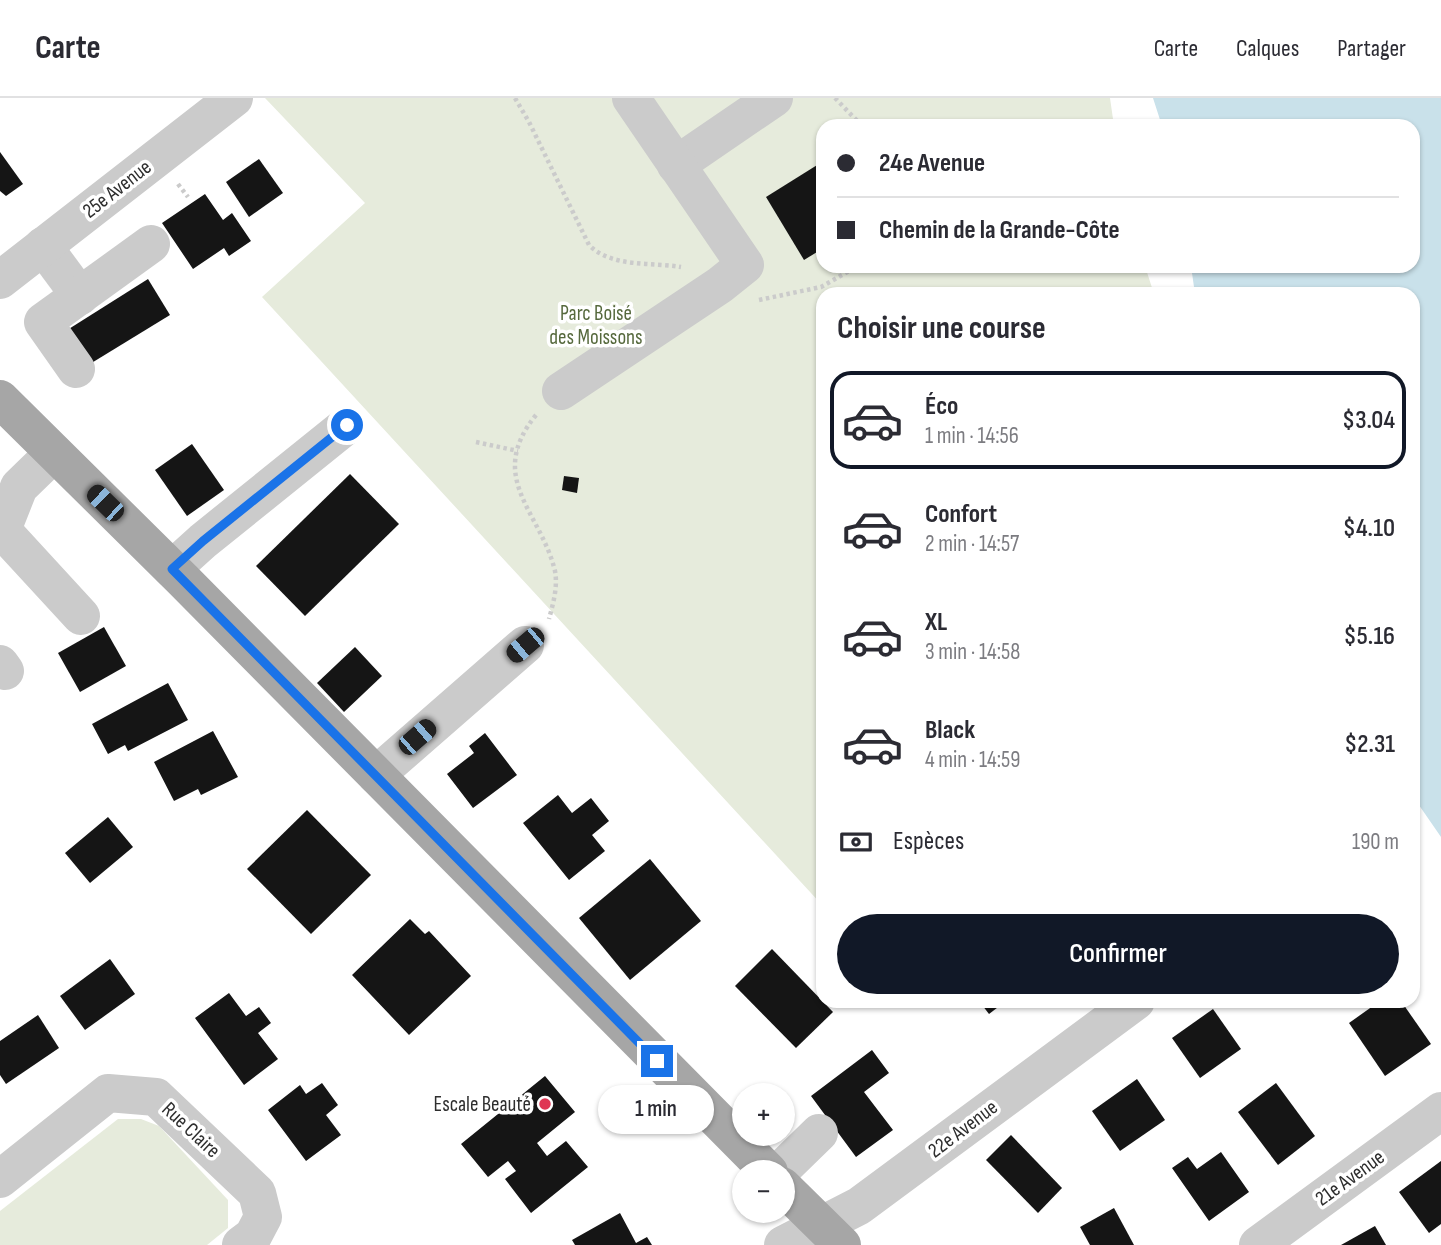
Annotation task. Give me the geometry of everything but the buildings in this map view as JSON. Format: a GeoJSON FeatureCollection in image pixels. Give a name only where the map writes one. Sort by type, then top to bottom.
{"type":"FeatureCollection","features":[{"type":"Feature","properties":{"kind":"main road"},"geometry":{"type":"LineString","coordinates":[[5,412],[54,453],[172,569],[757,1160]]}},
{"type":"Feature","properties":{"kind":"main road"},"geometry":{"type":"LineString","coordinates":[[795,1199],[832,1235]]}},
{"type":"Feature","properties":{"kind":"street","name":"25e Avenue"},"geometry":{"type":"LineString","coordinates":[[0,280],[234,98]]}},
{"type":"Feature","properties":{"kind":"street"},"geometry":{"type":"LineString","coordinates":[[676,165],[775,98]]}},
{"type":"Feature","properties":{"kind":"street"},"geometry":{"type":"LineString","coordinates":[[551,400],[720,285],[745,265],[676,165],[636,100]]}},
{"type":"Feature","properties":{"kind":"street"},"geometry":{"type":"LineString","coordinates":[[76,369],[43,322],[151,244]]}},
{"type":"Feature","properties":{"kind":"street"},"geometry":{"type":"LineString","coordinates":[[43,246],[80,296]]}},
{"type":"Feature","properties":{"kind":"street"},"geometry":{"type":"LineString","coordinates":[[172,569],[347,425]]}},
{"type":"Feature","properties":{"kind":"street"},"geometry":{"type":"LineString","coordinates":[[54,453],[19,487],[1,532],[81,616]]}},
{"type":"Feature","properties":{"kind":"street"},"geometry":{"type":"LineString","coordinates":[[376,775],[535,636]]}},
{"type":"Feature","properties":{"kind":"street","name":"22e Avenue"},"geometry":{"type":"LineString","coordinates":[[783,1245],[832,1235],[859,1206],[1127,1008]]}},
{"type":"Feature","properties":{"kind":"street","name":"Rue Claire"},"geometry":{"type":"LineString","coordinates":[[0,1179],[108,1093],[156,1097],[257,1193],[262,1217],[253,1236],[242,1245]]}},
{"type":"Feature","properties":{"kind":"street","name":"21e Avenue"},"geometry":{"type":"LineString","coordinates":[[1258,1245],[1441,1111]]}},
{"type":"Feature","properties":{"kind":"street"},"geometry":{"type":"LineString","coordinates":[[791,1160],[819,1133]]}},
{"type":"Feature","properties":{"kind":"path"},"geometry":{"type":"LineString","coordinates":[[515,98],[589,245],[596,252],[612,259],[683,268]]}},
{"type":"Feature","properties":{"kind":"path"},"geometry":{"type":"LineString","coordinates":[[835,98],[855,119]]}},
{"type":"Feature","properties":{"kind":"path"},"geometry":{"type":"LineString","coordinates":[[821,287],[846,273]]}},
{"type":"Feature","properties":{"kind":"path"},"geometry":{"type":"LineString","coordinates":[[753,300],[816,288]]}},
{"type":"Feature","properties":{"kind":"path"},"geometry":{"type":"LineString","coordinates":[[535,636],[549,621],[555,593],[555,574],[550,556],[522,500],[516,481],[518,451],[529,424],[551,400]]}},
{"type":"Feature","properties":{"kind":"path"},"geometry":{"type":"LineString","coordinates":[[476,442],[518,451]]}},
{"type":"Feature","properties":{"kind":"green space","name":"Parc Boisé des Moissons"},"geometry":{"type":"Polygon","coordinates":[[[265,98],[1110,98],[1113,119],[816,119],[816,273],[1147,273],[1152,287],[816,287],[816,898],[262,297],[365,203],[265,98]]]}},
{"type":"Feature","properties":{"kind":"green space"},"geometry":{"type":"Polygon","coordinates":[[[118,1119],[141,1119],[159,1126],[228,1200],[228,1228],[207,1245],[0,1245],[0,1211],[118,1119]]]}},
{"type":"Feature","properties":{"kind":"water"},"geometry":{"type":"Polygon","coordinates":[[[1153,98],[1441,98],[1441,837],[1420,807],[1420,287],[1194,287],[1192,273],[1420,273],[1420,119],[1160,119],[1153,98]]]}},
{"type":"Feature","properties":{"kind":"place","name":"Escale Beauté"},"geometry":{"type":"Point","coordinates":[545,1104]}},
{"type":"Feature","properties":{"kind":"route"},"geometry":{"type":"LineString","coordinates":[[347,425],[172,569],[657,1061]]}}]}
